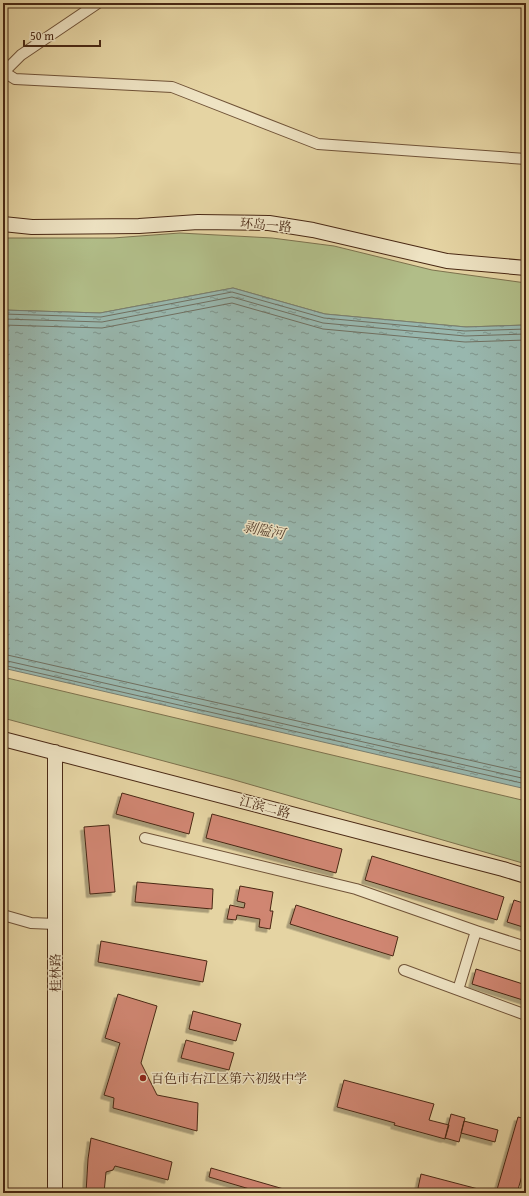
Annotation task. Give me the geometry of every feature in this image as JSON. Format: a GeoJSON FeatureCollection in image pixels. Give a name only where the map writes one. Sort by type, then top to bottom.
{"type":"FeatureCollection","features":[{"type":"Feature","properties":{"kind":"street"},"geometry":{"type":"LineString","coordinates":[[98,3],[21,55],[3,72],[15,79],[172,87],[318,144],[526,159]]}},
{"type":"Feature","properties":{"kind":"street","name":"环岛一路"},"geometry":{"type":"LineString","coordinates":[[3,224],[32,227],[139,226],[198,222],[270,223],[313,230],[447,261],[526,268]]}},
{"type":"Feature","properties":{"kind":"street","name":"江滨二路"},"geometry":{"type":"LineString","coordinates":[[3,739],[503,868],[526,876]]}},
{"type":"Feature","properties":{"kind":"street","name":"桂林路"},"geometry":{"type":"LineString","coordinates":[[55,752],[55,1193]]}},
{"type":"Feature","properties":{"kind":"street"},"geometry":{"type":"LineString","coordinates":[[144,838],[356,889],[526,947]]}},
{"type":"Feature","properties":{"kind":"street"},"geometry":{"type":"LineString","coordinates":[[3,915],[31,923],[55,924]]}},
{"type":"Feature","properties":{"kind":"street"},"geometry":{"type":"LineString","coordinates":[[458,990],[476,931]]}},
{"type":"Feature","properties":{"kind":"street"},"geometry":{"type":"LineString","coordinates":[[404,970],[526,1015]]}},
{"type":"Feature","properties":{"kind":"green space"},"geometry":{"type":"Polygon","coordinates":[[[180,233],[272,238],[334,246],[432,270],[526,283],[526,325],[466,327],[325,314],[233,288],[100,313],[3,310],[3,238],[113,238],[180,233]]]}},
{"type":"Feature","properties":{"kind":"green space"},"geometry":{"type":"Polygon","coordinates":[[[3,677],[526,801],[526,864],[231,779],[3,718],[3,677]]]}},
{"type":"Feature","properties":{"kind":"water","name":"剥隘河"},"geometry":{"type":"Polygon","coordinates":[[[233,288],[325,314],[466,327],[526,325],[526,789],[3,668],[3,310],[100,313],[233,288]]]}},
{"type":"Feature","properties":{"kind":"building"},"geometry":{"type":"Polygon","coordinates":[[[122,793],[194,813],[189,834],[116,814],[122,793]]]}},
{"type":"Feature","properties":{"kind":"building"},"geometry":{"type":"Polygon","coordinates":[[[212,814],[342,849],[336,873],[206,838],[212,814]]]}},
{"type":"Feature","properties":{"kind":"building"},"geometry":{"type":"Polygon","coordinates":[[[109,825],[115,892],[90,894],[84,827],[109,825]]]}},
{"type":"Feature","properties":{"kind":"building"},"geometry":{"type":"Polygon","coordinates":[[[372,856],[504,897],[497,920],[365,880],[372,856]]]}},
{"type":"Feature","properties":{"kind":"building"},"geometry":{"type":"Polygon","coordinates":[[[137,882],[213,889],[212,909],[135,902],[137,882]]]}},
{"type":"Feature","properties":{"kind":"building"},"geometry":{"type":"Polygon","coordinates":[[[240,886],[273,892],[270,911],[273,911],[270,929],[259,927],[260,919],[237,915],[236,920],[227,919],[230,905],[244,908],[245,903],[237,901],[240,886]]]}},
{"type":"Feature","properties":{"kind":"building"},"geometry":{"type":"Polygon","coordinates":[[[514,900],[526,904],[526,928],[507,922],[514,900]]]}},
{"type":"Feature","properties":{"kind":"building"},"geometry":{"type":"Polygon","coordinates":[[[296,905],[398,937],[393,956],[290,924],[296,905]]]}},
{"type":"Feature","properties":{"kind":"building"},"geometry":{"type":"Polygon","coordinates":[[[101,941],[207,961],[203,982],[98,962],[101,941]]]}},
{"type":"Feature","properties":{"kind":"building"},"geometry":{"type":"Polygon","coordinates":[[[476,969],[526,985],[526,1001],[472,984],[476,969]]]}},
{"type":"Feature","properties":{"kind":"building"},"geometry":{"type":"Polygon","coordinates":[[[118,994],[157,1006],[141,1063],[157,1095],[198,1103],[197,1131],[113,1108],[114,1098],[104,1095],[120,1043],[105,1038],[118,994]]]}},
{"type":"Feature","properties":{"kind":"building"},"geometry":{"type":"Polygon","coordinates":[[[193,1011],[241,1024],[236,1041],[189,1029],[193,1011]]]}},
{"type":"Feature","properties":{"kind":"building"},"geometry":{"type":"Polygon","coordinates":[[[186,1040],[234,1053],[229,1070],[181,1058],[186,1040]]]}},
{"type":"Feature","properties":{"kind":"building"},"geometry":{"type":"Polygon","coordinates":[[[344,1080],[434,1104],[429,1120],[449,1125],[445,1139],[337,1107],[344,1080]]]}},
{"type":"Feature","properties":{"kind":"building"},"geometry":{"type":"Polygon","coordinates":[[[451,1114],[465,1118],[459,1142],[445,1138],[451,1114]]]}},
{"type":"Feature","properties":{"kind":"building"},"geometry":{"type":"Polygon","coordinates":[[[518,1117],[526,1119],[526,1162],[517,1193],[496,1193],[518,1117]]]}},
{"type":"Feature","properties":{"kind":"building"},"geometry":{"type":"Polygon","coordinates":[[[464,1121],[498,1130],[495,1142],[461,1133],[464,1121]]]}},
{"type":"Feature","properties":{"kind":"building"},"geometry":{"type":"Polygon","coordinates":[[[91,1138],[172,1162],[168,1180],[115,1166],[113,1170],[106,1172],[104,1193],[86,1193],[91,1138]]]}},
{"type":"Feature","properties":{"kind":"building"},"geometry":{"type":"Polygon","coordinates":[[[211,1168],[294,1192],[263,1193],[209,1177],[211,1168]]]}},
{"type":"Feature","properties":{"kind":"building"},"geometry":{"type":"Polygon","coordinates":[[[421,1174],[482,1190],[482,1193],[437,1193],[418,1188],[421,1174]]]}},
{"type":"Feature","properties":{"kind":"place","name":"百色市右江区第六初级中学"},"geometry":{"type":"Point","coordinates":[143,1078]}}]}
